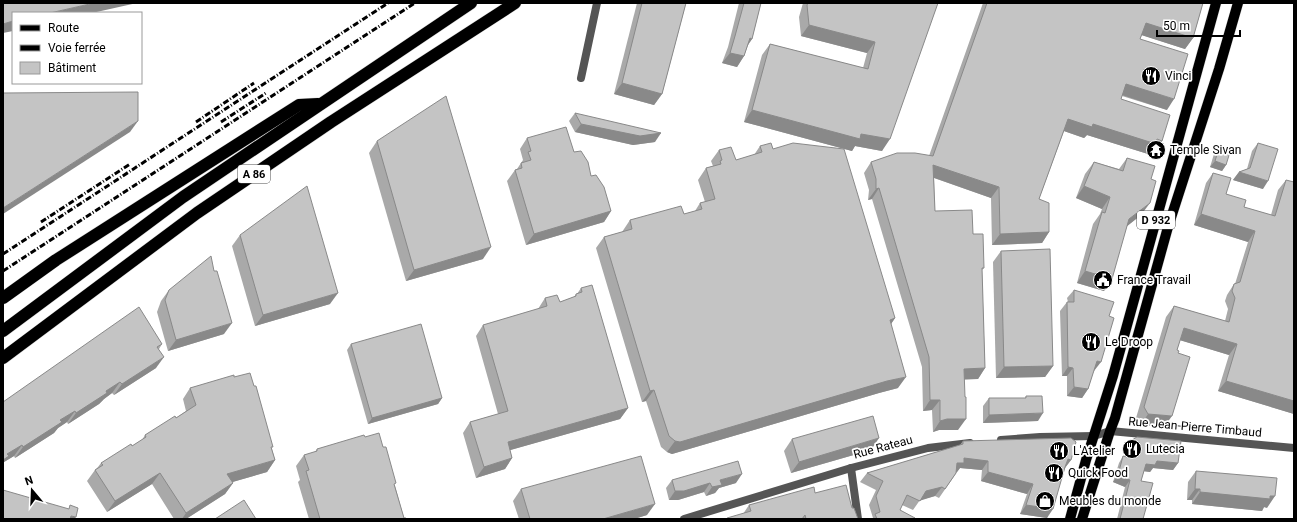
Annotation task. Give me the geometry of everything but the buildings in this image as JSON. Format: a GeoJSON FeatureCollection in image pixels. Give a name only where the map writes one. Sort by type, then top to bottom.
{"type":"FeatureCollection","features":[{"type":"Feature","properties":{"kind":"highway","name":"A 86"},"geometry":{"type":"LineString","coordinates":[[3,331],[183,196],[471,3]]}},
{"type":"Feature","properties":{"kind":"highway","name":"A 86"},"geometry":{"type":"LineString","coordinates":[[3,358],[204,208],[319,130],[515,3]]}},
{"type":"Feature","properties":{"kind":"highway"},"geometry":{"type":"LineString","coordinates":[[3,298],[56,260],[299,105],[319,104]]}},
{"type":"Feature","properties":{"kind":"main road","name":"D 932"},"geometry":{"type":"LineString","coordinates":[[1070,519],[1086,460],[1113,376],[1216,3]]}},
{"type":"Feature","properties":{"kind":"main road","name":"D 932"},"geometry":{"type":"LineString","coordinates":[[1082,519],[1115,418],[1168,227],[1219,69],[1238,3]]}},
{"type":"Feature","properties":{"kind":"street"},"geometry":{"type":"LineString","coordinates":[[581,78],[597,3]]}},
{"type":"Feature","properties":{"kind":"street","name":"Rue Jean-Pierre Timbaud"},"geometry":{"type":"LineString","coordinates":[[1094,436],[1110,431],[1294,448]]}},
{"type":"Feature","properties":{"kind":"street"},"geometry":{"type":"LineString","coordinates":[[993,441],[1040,437],[1094,436]]}},
{"type":"Feature","properties":{"kind":"street","name":"Rue Rateau"},"geometry":{"type":"LineString","coordinates":[[684,519],[850,468],[928,448],[978,442]]}},
{"type":"Feature","properties":{"kind":"street"},"geometry":{"type":"LineString","coordinates":[[850,468],[858,519]]}},
{"type":"Feature","properties":{"kind":"railway"},"geometry":{"type":"LineString","coordinates":[[3,254],[388,3]]}},
{"type":"Feature","properties":{"kind":"railway"},"geometry":{"type":"LineString","coordinates":[[3,271],[415,3]]}},
{"type":"Feature","properties":{"kind":"railway"},"geometry":{"type":"LineString","coordinates":[[196,122],[254,83]]}},
{"type":"Feature","properties":{"kind":"railway"},"geometry":{"type":"LineString","coordinates":[[221,122],[266,93]]}},
{"type":"Feature","properties":{"kind":"railway"},"geometry":{"type":"LineString","coordinates":[[41,222],[130,164]]}},
{"type":"Feature","properties":{"kind":"place","name":"Vinci"},"geometry":{"type":"Point","coordinates":[1151,76]}},
{"type":"Feature","properties":{"kind":"place","name":"Temple Sivan"},"geometry":{"type":"Point","coordinates":[1156,150]}},
{"type":"Feature","properties":{"kind":"place","name":"France Travail"},"geometry":{"type":"Point","coordinates":[1103,280]}},
{"type":"Feature","properties":{"kind":"place","name":"Le Droop"},"geometry":{"type":"Point","coordinates":[1091,342]}},
{"type":"Feature","properties":{"kind":"place","name":"Lutecia"},"geometry":{"type":"Point","coordinates":[1132,449]}},
{"type":"Feature","properties":{"kind":"place","name":"L'Atelier"},"geometry":{"type":"Point","coordinates":[1059,451]}},
{"type":"Feature","properties":{"kind":"place","name":"Quick Food"},"geometry":{"type":"Point","coordinates":[1054,473]}},
{"type":"Feature","properties":{"kind":"place","name":"Meubles du monde"},"geometry":{"type":"Point","coordinates":[1045,501]}}]}
